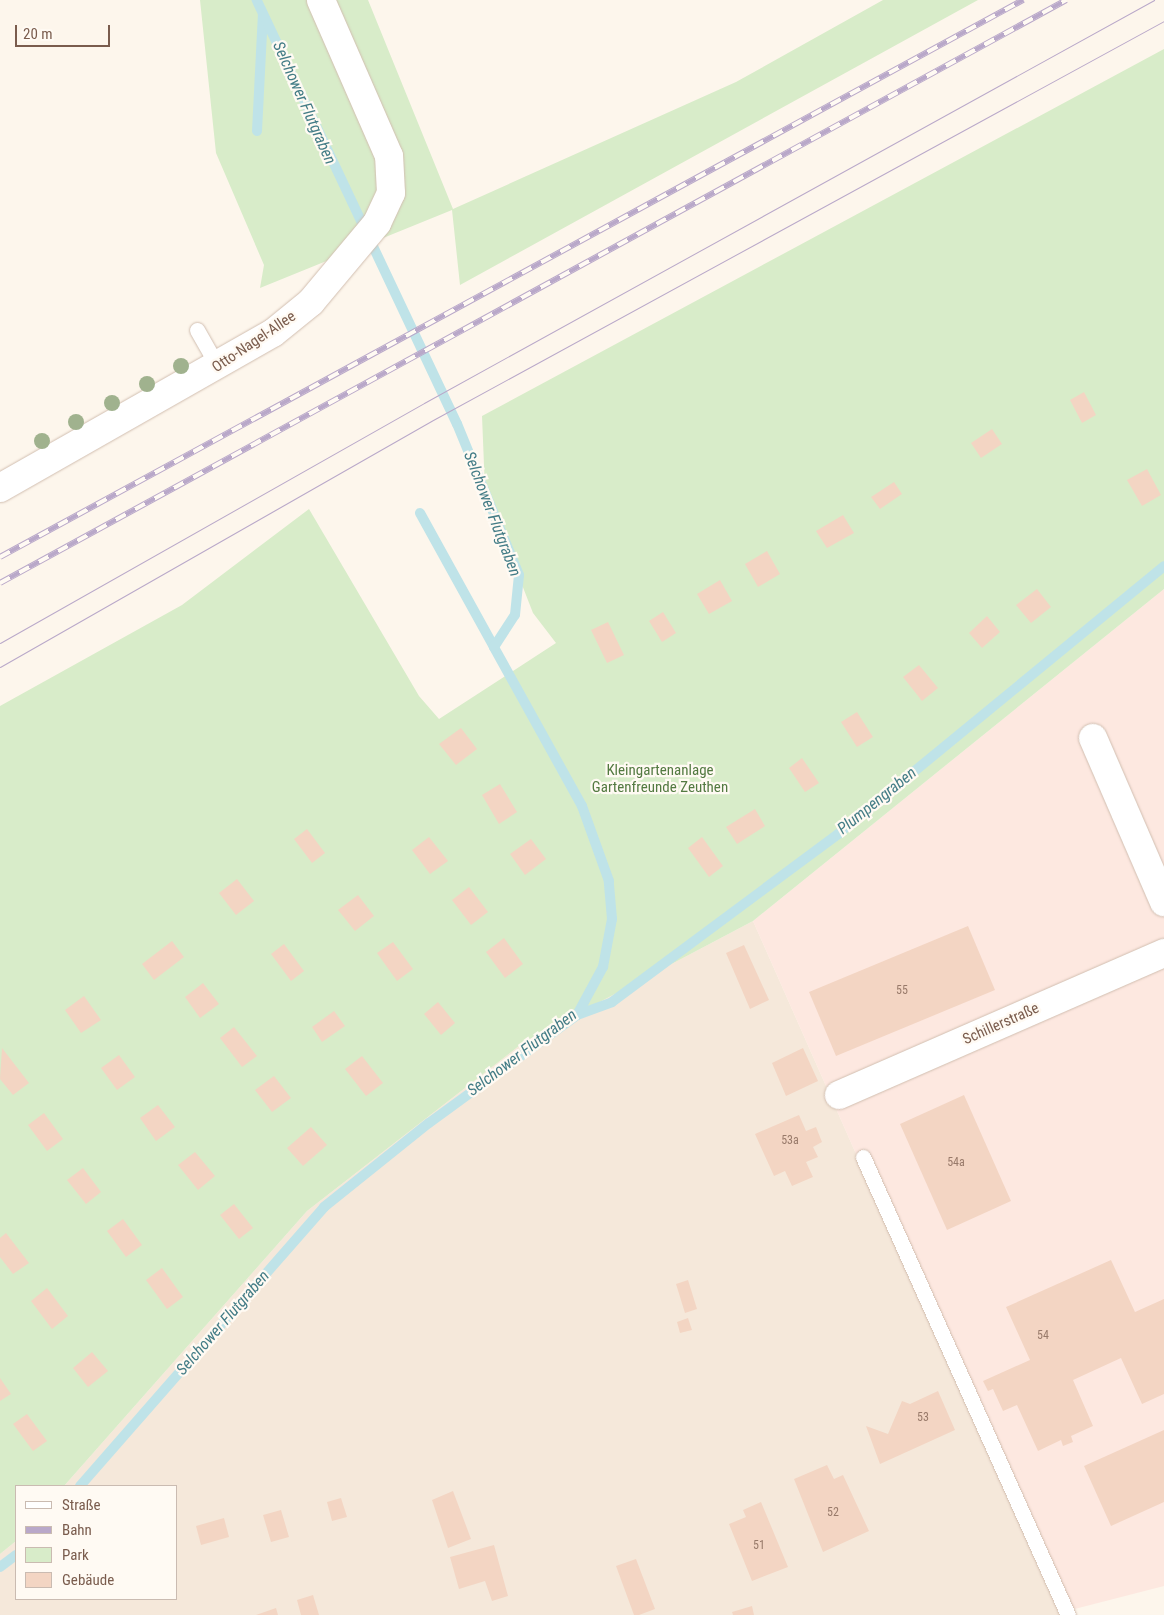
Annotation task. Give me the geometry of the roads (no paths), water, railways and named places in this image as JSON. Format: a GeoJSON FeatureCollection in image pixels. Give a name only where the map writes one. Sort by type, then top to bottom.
{"type":"FeatureCollection","features":[{"type":"Feature","properties":{"kind":"street","name":"Otto-Nagel-Allee"},"geometry":{"type":"LineString","coordinates":[[0,488],[218,367],[312,302],[377,223],[391,194],[389,156],[321,0]]}},
{"type":"Feature","properties":{"kind":"street"},"geometry":{"type":"LineString","coordinates":[[1094,738],[1164,902]]}},
{"type":"Feature","properties":{"kind":"street","name":"Schillerstraße"},"geometry":{"type":"LineString","coordinates":[[839,1095],[1164,953]]}},
{"type":"Feature","properties":{"kind":"lane"},"geometry":{"type":"LineString","coordinates":[[196,330],[218,367]]}},
{"type":"Feature","properties":{"kind":"lane"},"geometry":{"type":"LineString","coordinates":[[863,1157],[1068,1615]]}},
{"type":"Feature","properties":{"kind":"waterway","name":"Selchower Flutgraben"},"geometry":{"type":"LineString","coordinates":[[81,1485],[324,1207],[429,1123],[577,1015],[603,967],[612,919],[609,881],[582,806],[494,647],[515,615],[519,575],[457,424],[257,0]]}},
{"type":"Feature","properties":{"kind":"waterway"},"geometry":{"type":"LineString","coordinates":[[257,131],[263,14]]}},
{"type":"Feature","properties":{"kind":"waterway"},"geometry":{"type":"LineString","coordinates":[[420,513],[494,647]]}},
{"type":"Feature","properties":{"kind":"waterway","name":"Plumpengraben"},"geometry":{"type":"LineString","coordinates":[[577,1015],[612,1002],[838,834],[1164,566]]}},
{"type":"Feature","properties":{"kind":"waterway","name":"Selchower Flutgraben"},"geometry":{"type":"LineString","coordinates":[[0,1567],[15,1556]]}},
{"type":"Feature","properties":{"kind":"tram line"},"geometry":{"type":"LineString","coordinates":[[0,643],[424,403],[1154,0]]}},
{"type":"Feature","properties":{"kind":"tram line"},"geometry":{"type":"LineString","coordinates":[[0,667],[433,420],[1164,21]]}},
{"type":"Feature","properties":{"kind":"railway"},"geometry":{"type":"LineString","coordinates":[[0,557],[1023,0]]}},
{"type":"Feature","properties":{"kind":"railway"},"geometry":{"type":"LineString","coordinates":[[0,583],[1066,0]]}},
{"type":"Feature","properties":{"kind":"park label","name":"Kleingartenanlage Gartenfreunde Zeuthen"},"geometry":{"type":"Point","coordinates":[660,778]}}]}
